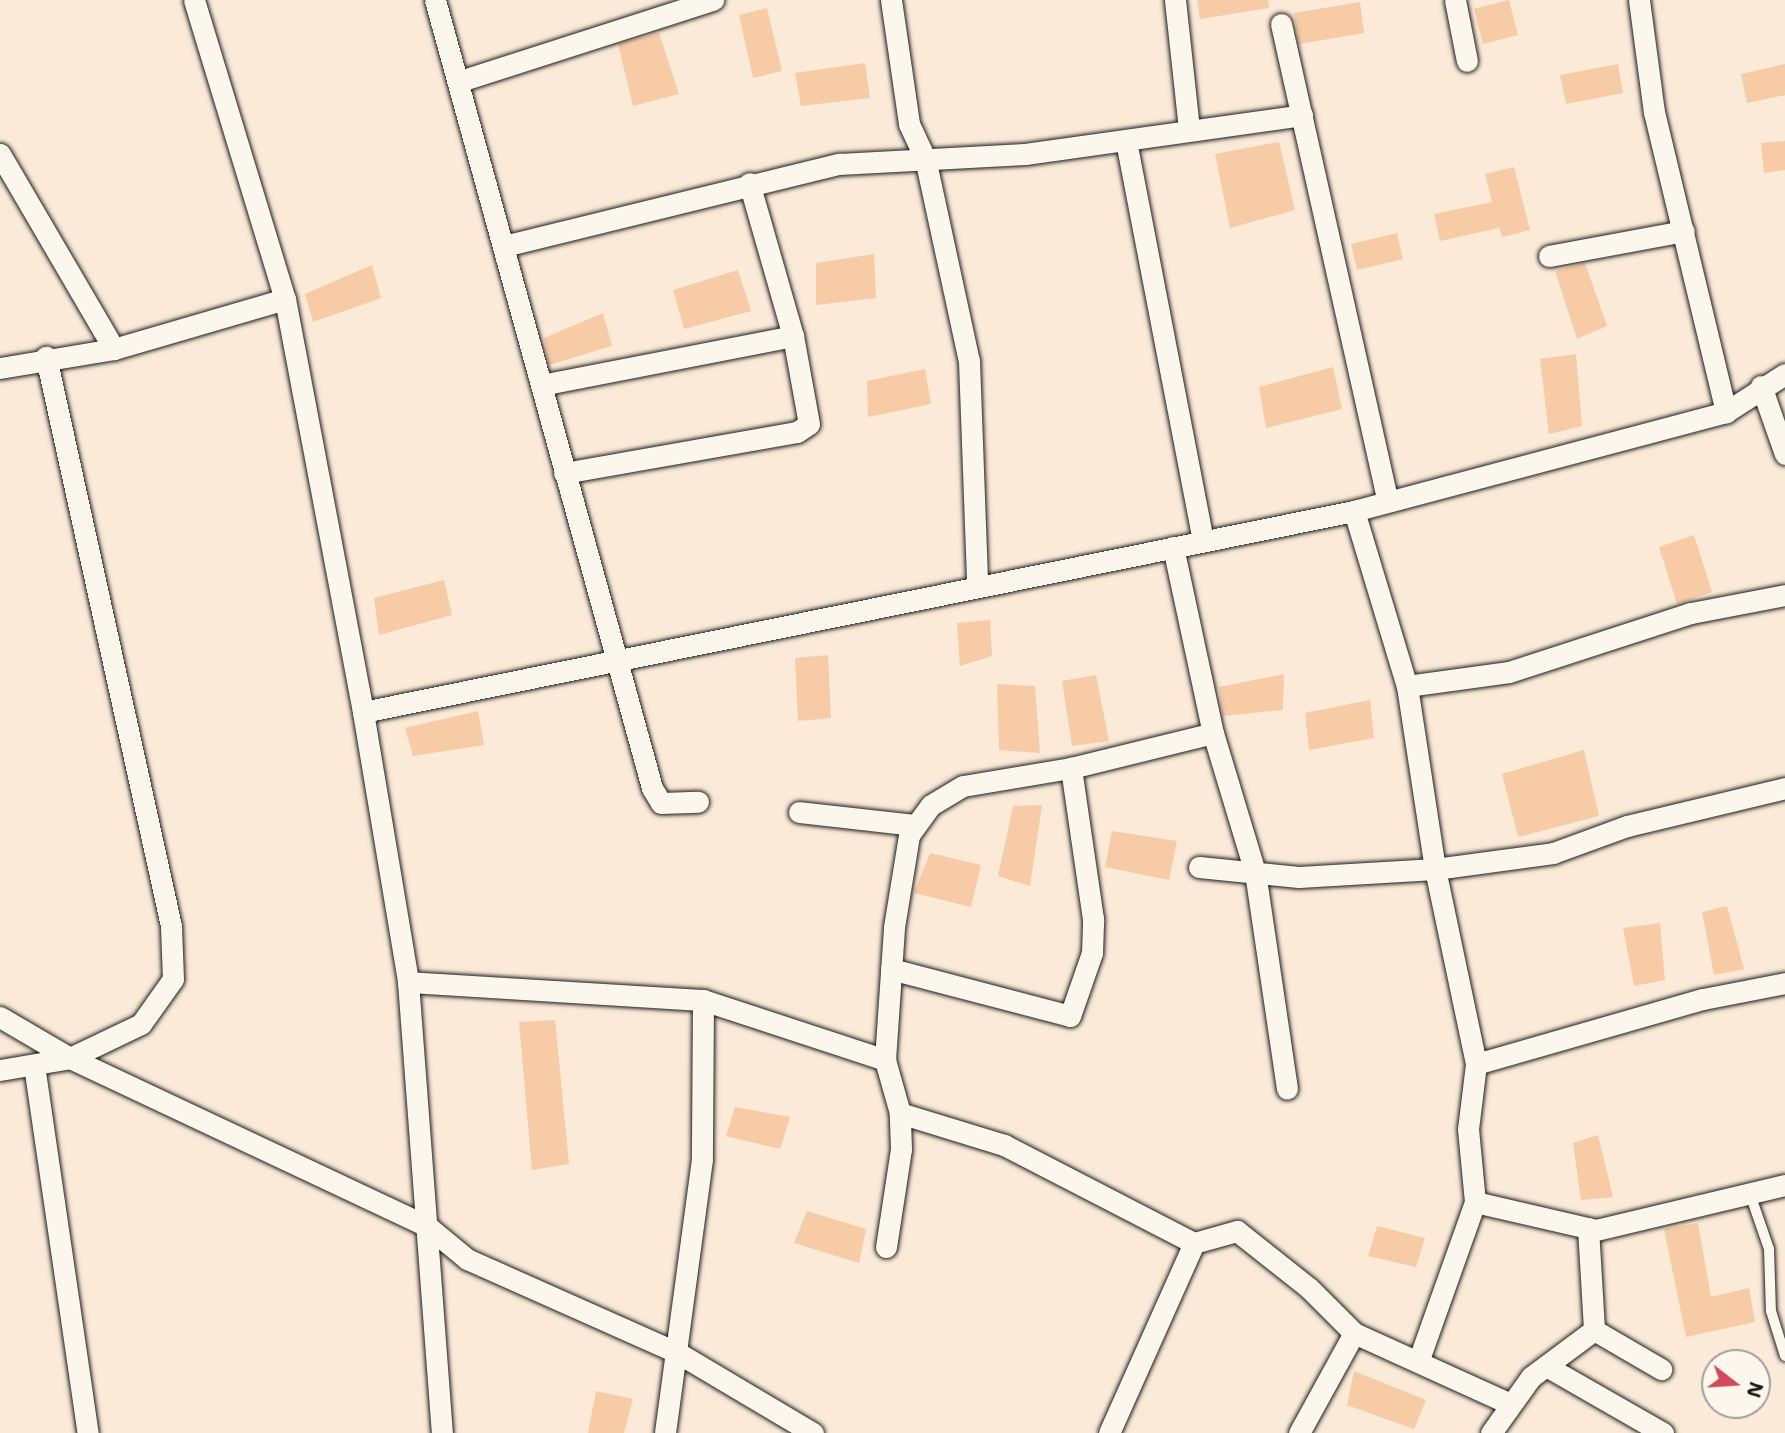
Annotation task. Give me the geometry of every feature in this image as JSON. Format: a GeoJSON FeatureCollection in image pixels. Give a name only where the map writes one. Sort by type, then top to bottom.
{"type":"FeatureCollection","features":[{"type":"Feature","properties":{"kind":"street"},"geometry":{"type":"LineString","coordinates":[[194,0],[285,299],[363,712],[408,982],[442,1433]]}},
{"type":"Feature","properties":{"kind":"street"},"geometry":{"type":"LineString","coordinates":[[435,0],[460,81],[613,660],[639,728],[652,788],[661,803],[698,802]]}},
{"type":"Feature","properties":{"kind":"street"},"geometry":{"type":"LineString","coordinates":[[460,81],[713,0]]}},
{"type":"Feature","properties":{"kind":"street"},"geometry":{"type":"LineString","coordinates":[[891,0],[909,124],[925,159],[969,361],[977,584]]}},
{"type":"Feature","properties":{"kind":"street"},"geometry":{"type":"LineString","coordinates":[[1175,0],[1189,128]]}},
{"type":"Feature","properties":{"kind":"street"},"geometry":{"type":"LineString","coordinates":[[1455,0],[1467,61]]}},
{"type":"Feature","properties":{"kind":"street"},"geometry":{"type":"LineString","coordinates":[[1639,0],[1641,48],[1726,412]]}},
{"type":"Feature","properties":{"kind":"street"},"geometry":{"type":"LineString","coordinates":[[1281,24],[1388,500]]}},
{"type":"Feature","properties":{"kind":"street"},"geometry":{"type":"LineString","coordinates":[[504,246],[749,183],[839,164],[1126,142],[1189,128],[1302,115]]}},
{"type":"Feature","properties":{"kind":"street"},"geometry":{"type":"LineString","coordinates":[[1126,142],[1203,541]]}},
{"type":"Feature","properties":{"kind":"street"},"geometry":{"type":"LineString","coordinates":[[0,154],[114,349]]}},
{"type":"Feature","properties":{"kind":"street"},"geometry":{"type":"LineString","coordinates":[[564,473],[804,430],[810,415],[793,335],[749,183]]}},
{"type":"Feature","properties":{"kind":"street"},"geometry":{"type":"LineString","coordinates":[[1549,256],[1684,230]]}},
{"type":"Feature","properties":{"kind":"street"},"geometry":{"type":"LineString","coordinates":[[0,368],[46,357],[114,349],[285,299]]}},
{"type":"Feature","properties":{"kind":"street"},"geometry":{"type":"LineString","coordinates":[[541,385],[793,335]]}},
{"type":"Feature","properties":{"kind":"street"},"geometry":{"type":"LineString","coordinates":[[0,1070],[70,1058],[141,1024],[173,979],[171,926],[46,357]]}},
{"type":"Feature","properties":{"kind":"street"},"geometry":{"type":"LineString","coordinates":[[363,712],[977,584],[1354,511],[1726,412],[1761,386],[1785,374]]}},
{"type":"Feature","properties":{"kind":"street"},"geometry":{"type":"LineString","coordinates":[[1761,386],[1785,454]]}},
{"type":"Feature","properties":{"kind":"street"},"geometry":{"type":"LineString","coordinates":[[1354,511],[1407,686],[1435,869],[1476,1064],[1468,1129],[1475,1202],[1419,1359]]}},
{"type":"Feature","properties":{"kind":"street"},"geometry":{"type":"LineString","coordinates":[[1173,547],[1213,733],[1255,872],[1287,1089]]}},
{"type":"Feature","properties":{"kind":"street"},"geometry":{"type":"LineString","coordinates":[[1407,686],[1509,671],[1691,612],[1785,595]]}},
{"type":"Feature","properties":{"kind":"street"},"geometry":{"type":"LineString","coordinates":[[886,1247],[901,1149],[900,1113],[885,1060],[891,969],[909,835],[915,825],[930,805],[963,786],[1071,768],[1213,733]]}},
{"type":"Feature","properties":{"kind":"street"},"geometry":{"type":"LineString","coordinates":[[891,969],[1070,1016],[1092,953],[1093,919],[1071,768]]}},
{"type":"Feature","properties":{"kind":"street"},"geometry":{"type":"LineString","coordinates":[[1199,867],[1299,877],[1435,869],[1553,853],[1627,826],[1785,788]]}},
{"type":"Feature","properties":{"kind":"street"},"geometry":{"type":"LineString","coordinates":[[799,811],[915,825]]}},
{"type":"Feature","properties":{"kind":"street"},"geometry":{"type":"LineString","coordinates":[[408,982],[703,1000],[885,1060]]}},
{"type":"Feature","properties":{"kind":"street"},"geometry":{"type":"LineString","coordinates":[[1476,1064],[1703,999],[1785,983]]}},
{"type":"Feature","properties":{"kind":"street"},"geometry":{"type":"LineString","coordinates":[[665,1433],[678,1353],[702,1159],[703,1000]]}},
{"type":"Feature","properties":{"kind":"street"},"geometry":{"type":"LineString","coordinates":[[0,1017],[70,1058],[427,1226],[467,1259],[678,1353],[813,1433]]}},
{"type":"Feature","properties":{"kind":"street"},"geometry":{"type":"LineString","coordinates":[[34,1065],[88,1433]]}},
{"type":"Feature","properties":{"kind":"street"},"geometry":{"type":"LineString","coordinates":[[900,1113],[1004,1145],[1194,1243],[1237,1231],[1309,1288],[1354,1333],[1419,1359],[1508,1403]]}},
{"type":"Feature","properties":{"kind":"street"},"geometry":{"type":"LineString","coordinates":[[1475,1202],[1588,1228],[1785,1185]]}},
{"type":"Feature","properties":{"kind":"street"},"geometry":{"type":"LineString","coordinates":[[1588,1228],[1594,1330]]}},
{"type":"Feature","properties":{"kind":"street"},"geometry":{"type":"LineString","coordinates":[[1109,1433],[1194,1243]]}},
{"type":"Feature","properties":{"kind":"street"},"geometry":{"type":"LineString","coordinates":[[1491,1433],[1508,1403],[1546,1366],[1594,1330]]}},
{"type":"Feature","properties":{"kind":"street"},"geometry":{"type":"LineString","coordinates":[[1594,1330],[1661,1369]]}},
{"type":"Feature","properties":{"kind":"street"},"geometry":{"type":"LineString","coordinates":[[1299,1433],[1354,1333]]}},
{"type":"Feature","properties":{"kind":"street"},"geometry":{"type":"LineString","coordinates":[[1546,1366],[1663,1433]]}},
{"type":"Feature","properties":{"kind":"lane"},"geometry":{"type":"LineString","coordinates":[[1750,1194],[1769,1249],[1771,1311],[1785,1356]]}},
{"type":"Feature","properties":{"kind":"building"},"geometry":{"type":"Polygon","coordinates":[[[1197,0],[1268,0],[1269,8],[1200,19],[1197,0]]]}},
{"type":"Feature","properties":{"kind":"building"},"geometry":{"type":"Polygon","coordinates":[[[1509,0],[1518,35],[1483,44],[1474,9],[1509,0]]]}},
{"type":"Feature","properties":{"kind":"building"},"geometry":{"type":"Polygon","coordinates":[[[1360,2],[1364,33],[1299,44],[1294,13],[1360,2]]]}},
{"type":"Feature","properties":{"kind":"building"},"geometry":{"type":"Polygon","coordinates":[[[767,8],[782,71],[753,78],[739,15],[767,8]]]}},
{"type":"Feature","properties":{"kind":"building"},"geometry":{"type":"Polygon","coordinates":[[[659,33],[679,94],[633,106],[618,44],[659,33]]]}},
{"type":"Feature","properties":{"kind":"building"},"geometry":{"type":"Polygon","coordinates":[[[865,63],[870,98],[801,106],[795,73],[865,63]]]}},
{"type":"Feature","properties":{"kind":"building"},"geometry":{"type":"Polygon","coordinates":[[[1618,64],[1623,93],[1566,104],[1560,75],[1618,64]]]}},
{"type":"Feature","properties":{"kind":"building"},"geometry":{"type":"Polygon","coordinates":[[[1785,64],[1785,95],[1747,103],[1741,74],[1785,64]]]}},
{"type":"Feature","properties":{"kind":"building"},"geometry":{"type":"Polygon","coordinates":[[[1785,141],[1785,170],[1764,173],[1761,143],[1785,141]]]}},
{"type":"Feature","properties":{"kind":"building"},"geometry":{"type":"Polygon","coordinates":[[[1279,142],[1295,210],[1230,228],[1215,154],[1279,142]]]}},
{"type":"Feature","properties":{"kind":"building"},"geometry":{"type":"Polygon","coordinates":[[[1514,167],[1530,230],[1502,237],[1499,228],[1440,241],[1434,214],[1492,202],[1485,174],[1514,167]]]}},
{"type":"Feature","properties":{"kind":"building"},"geometry":{"type":"Polygon","coordinates":[[[1397,233],[1403,259],[1357,270],[1351,244],[1397,233]]]}},
{"type":"Feature","properties":{"kind":"building"},"geometry":{"type":"Polygon","coordinates":[[[874,254],[876,298],[816,305],[816,263],[874,254]]]}},
{"type":"Feature","properties":{"kind":"building"},"geometry":{"type":"Polygon","coordinates":[[[1585,263],[1607,326],[1577,339],[1555,271],[1585,263]]]}},
{"type":"Feature","properties":{"kind":"building"},"geometry":{"type":"Polygon","coordinates":[[[372,265],[381,298],[313,322],[305,294],[372,265]]]}},
{"type":"Feature","properties":{"kind":"building"},"geometry":{"type":"Polygon","coordinates":[[[738,270],[751,311],[684,329],[673,290],[738,270]]]}},
{"type":"Feature","properties":{"kind":"building"},"geometry":{"type":"Polygon","coordinates":[[[603,313],[612,346],[549,365],[544,338],[603,313]]]}},
{"type":"Feature","properties":{"kind":"building"},"geometry":{"type":"Polygon","coordinates":[[[1576,354],[1582,426],[1549,434],[1540,359],[1576,354]]]}},
{"type":"Feature","properties":{"kind":"building"},"geometry":{"type":"Polygon","coordinates":[[[1333,367],[1342,409],[1266,428],[1259,387],[1333,367]]]}},
{"type":"Feature","properties":{"kind":"building"},"geometry":{"type":"Polygon","coordinates":[[[925,369],[931,404],[868,417],[867,381],[925,369]]]}},
{"type":"Feature","properties":{"kind":"building"},"geometry":{"type":"Polygon","coordinates":[[[1694,535],[1712,592],[1677,604],[1659,547],[1694,535]]]}},
{"type":"Feature","properties":{"kind":"building"},"geometry":{"type":"Polygon","coordinates":[[[444,580],[452,615],[379,635],[374,598],[444,580]]]}},
{"type":"Feature","properties":{"kind":"building"},"geometry":{"type":"Polygon","coordinates":[[[990,620],[992,656],[960,666],[957,623],[990,620]]]}},
{"type":"Feature","properties":{"kind":"building"},"geometry":{"type":"Polygon","coordinates":[[[828,655],[831,718],[798,721],[795,658],[828,655]]]}},
{"type":"Feature","properties":{"kind":"building"},"geometry":{"type":"Polygon","coordinates":[[[1284,674],[1283,710],[1223,716],[1219,687],[1284,674]]]}},
{"type":"Feature","properties":{"kind":"building"},"geometry":{"type":"Polygon","coordinates":[[[1096,675],[1109,741],[1072,746],[1062,681],[1096,675]]]}},
{"type":"Feature","properties":{"kind":"building"},"geometry":{"type":"Polygon","coordinates":[[[997,684],[1035,686],[1040,753],[999,750],[997,684]]]}},
{"type":"Feature","properties":{"kind":"building"},"geometry":{"type":"Polygon","coordinates":[[[1370,700],[1374,738],[1309,750],[1305,713],[1370,700]]]}},
{"type":"Feature","properties":{"kind":"building"},"geometry":{"type":"Polygon","coordinates":[[[478,711],[484,745],[413,756],[405,728],[478,711]]]}},
{"type":"Feature","properties":{"kind":"building"},"geometry":{"type":"Polygon","coordinates":[[[1584,750],[1599,816],[1518,837],[1502,774],[1584,750]]]}},
{"type":"Feature","properties":{"kind":"building"},"geometry":{"type":"Polygon","coordinates":[[[1042,805],[1030,886],[998,876],[1013,806],[1042,805]]]}},
{"type":"Feature","properties":{"kind":"building"},"geometry":{"type":"Polygon","coordinates":[[[1112,831],[1177,841],[1169,880],[1105,867],[1112,831]]]}},
{"type":"Feature","properties":{"kind":"building"},"geometry":{"type":"Polygon","coordinates":[[[930,853],[981,865],[971,907],[914,893],[930,853]]]}},
{"type":"Feature","properties":{"kind":"building"},"geometry":{"type":"Polygon","coordinates":[[[1727,906],[1744,969],[1714,975],[1702,912],[1727,906]]]}},
{"type":"Feature","properties":{"kind":"building"},"geometry":{"type":"Polygon","coordinates":[[[1660,923],[1665,980],[1634,986],[1623,928],[1660,923]]]}},
{"type":"Feature","properties":{"kind":"building"},"geometry":{"type":"Polygon","coordinates":[[[555,1020],[569,1164],[532,1170],[519,1022],[555,1020]]]}},
{"type":"Feature","properties":{"kind":"building"},"geometry":{"type":"Polygon","coordinates":[[[735,1107],[790,1117],[780,1149],[726,1136],[735,1107]]]}},
{"type":"Feature","properties":{"kind":"building"},"geometry":{"type":"Polygon","coordinates":[[[1598,1135],[1613,1197],[1581,1200],[1573,1143],[1598,1135]]]}},
{"type":"Feature","properties":{"kind":"building"},"geometry":{"type":"Polygon","coordinates":[[[807,1211],[866,1229],[859,1263],[794,1243],[807,1211]]]}},
{"type":"Feature","properties":{"kind":"building"},"geometry":{"type":"Polygon","coordinates":[[[1698,1223],[1711,1297],[1749,1288],[1755,1322],[1686,1337],[1664,1229],[1698,1223]]]}},
{"type":"Feature","properties":{"kind":"building"},"geometry":{"type":"Polygon","coordinates":[[[1377,1226],[1425,1238],[1416,1267],[1368,1256],[1377,1226]]]}},
{"type":"Feature","properties":{"kind":"building"},"geometry":{"type":"Polygon","coordinates":[[[1354,1371],[1426,1400],[1414,1429],[1347,1405],[1354,1371]]]}},
{"type":"Feature","properties":{"kind":"building"},"geometry":{"type":"Polygon","coordinates":[[[596,1391],[633,1399],[624,1433],[588,1433],[596,1391]]]}}]}
